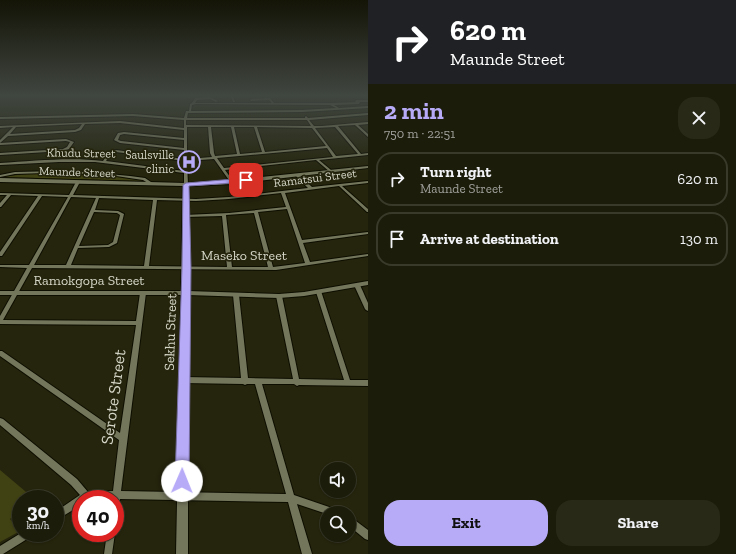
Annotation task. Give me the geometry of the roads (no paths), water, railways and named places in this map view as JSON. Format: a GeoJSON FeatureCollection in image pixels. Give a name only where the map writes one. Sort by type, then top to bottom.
{"type":"FeatureCollection","features":[{"type":"Feature","properties":{"kind":"street"},"geometry":{"type":"LineString","coordinates":[[33,126],[44,122]]}},
{"type":"Feature","properties":{"kind":"street","name":"Sekhu Street"},"geometry":{"type":"LineString","coordinates":[[182,554],[183,380],[186,293],[185,122]]}},
{"type":"Feature","properties":{"kind":"street"},"geometry":{"type":"LineString","coordinates":[[310,122],[335,157]]}},
{"type":"Feature","properties":{"kind":"street"},"geometry":{"type":"LineString","coordinates":[[0,135],[75,131],[80,129],[85,123]]}},
{"type":"Feature","properties":{"kind":"street"},"geometry":{"type":"LineString","coordinates":[[0,127],[85,123],[126,123],[185,128],[209,126],[313,127],[368,123]]}},
{"type":"Feature","properties":{"kind":"street"},"geometry":{"type":"LineString","coordinates":[[356,124],[368,136]]}},
{"type":"Feature","properties":{"kind":"street"},"geometry":{"type":"LineString","coordinates":[[209,126],[212,154],[232,182]]}},
{"type":"Feature","properties":{"kind":"street"},"geometry":{"type":"LineString","coordinates":[[232,126],[239,155]]}},
{"type":"Feature","properties":{"kind":"street"},"geometry":{"type":"LineString","coordinates":[[254,126],[264,153]]}},
{"type":"Feature","properties":{"kind":"street"},"geometry":{"type":"LineString","coordinates":[[336,126],[360,154]]}},
{"type":"Feature","properties":{"kind":"street"},"geometry":{"type":"LineString","coordinates":[[0,143],[15,127]]}},
{"type":"Feature","properties":{"kind":"street"},"geometry":{"type":"LineString","coordinates":[[185,139],[121,133],[116,140],[186,149]]}},
{"type":"Feature","properties":{"kind":"street"},"geometry":{"type":"LineString","coordinates":[[0,143],[69,140],[72,142],[63,150],[0,154]]}},
{"type":"Feature","properties":{"kind":"street"},"geometry":{"type":"LineString","coordinates":[[105,161],[111,152],[116,151],[186,160],[327,147]]}},
{"type":"Feature","properties":{"kind":"street"},"geometry":{"type":"LineString","coordinates":[[223,169],[368,154]]}},
{"type":"Feature","properties":{"kind":"street"},"geometry":{"type":"LineString","coordinates":[[316,159],[330,172]]}},
{"type":"Feature","properties":{"kind":"street","name":"Khudu Street"},"geometry":{"type":"LineString","coordinates":[[0,164],[53,161],[105,161],[186,172]]}},
{"type":"Feature","properties":{"kind":"street"},"geometry":{"type":"LineString","coordinates":[[75,171],[83,161]]}},
{"type":"Feature","properties":{"kind":"street","name":"Maunde Street"},"geometry":{"type":"LineString","coordinates":[[0,180],[186,185],[232,182],[368,167]]}},
{"type":"Feature","properties":{"kind":"street"},"geometry":{"type":"LineString","coordinates":[[0,176],[9,174],[75,171],[144,179],[152,184]]}},
{"type":"Feature","properties":{"kind":"street"},"geometry":{"type":"LineString","coordinates":[[298,175],[312,189]]}},
{"type":"Feature","properties":{"kind":"street"},"geometry":{"type":"LineString","coordinates":[[78,182],[0,322],[138,324]]}},
{"type":"Feature","properties":{"kind":"street","name":"Ramatsui Street"},"geometry":{"type":"LineString","coordinates":[[0,194],[186,200],[229,198],[367,183]]}},
{"type":"Feature","properties":{"kind":"street"},"geometry":{"type":"LineString","coordinates":[[340,186],[368,211]]}},
{"type":"Feature","properties":{"kind":"street"},"geometry":{"type":"LineString","coordinates":[[283,192],[308,264]]}},
{"type":"Feature","properties":{"kind":"street"},"geometry":{"type":"LineString","coordinates":[[0,206],[9,194]]}},
{"type":"Feature","properties":{"kind":"street"},"geometry":{"type":"LineString","coordinates":[[0,255],[40,196]]}},
{"type":"Feature","properties":{"kind":"street"},"geometry":{"type":"LineString","coordinates":[[68,267],[98,197]]}},
{"type":"Feature","properties":{"kind":"street"},"geometry":{"type":"LineString","coordinates":[[146,267],[155,199]]}},
{"type":"Feature","properties":{"kind":"street"},"geometry":{"type":"LineString","coordinates":[[185,216],[256,212],[288,208]]}},
{"type":"Feature","properties":{"kind":"street"},"geometry":{"type":"LineString","coordinates":[[77,247],[109,246],[115,243],[122,214],[118,212],[92,211]]}},
{"type":"Feature","properties":{"kind":"street"},"geometry":{"type":"LineString","coordinates":[[256,212],[271,269]]}},
{"type":"Feature","properties":{"kind":"street"},"geometry":{"type":"LineString","coordinates":[[224,214],[230,268]]}},
{"type":"Feature","properties":{"kind":"street"},"geometry":{"type":"LineString","coordinates":[[300,242],[368,233]]}},
{"type":"Feature","properties":{"kind":"street"},"geometry":{"type":"LineString","coordinates":[[0,246],[6,246]]}},
{"type":"Feature","properties":{"kind":"street","name":"Maseko Street"},"geometry":{"type":"LineString","coordinates":[[0,266],[271,269],[368,255]]}},
{"type":"Feature","properties":{"kind":"street","name":"Ramokgopa Street"},"geometry":{"type":"LineString","coordinates":[[0,293],[186,293],[279,296],[319,292],[368,283]]}},
{"type":"Feature","properties":{"kind":"street"},"geometry":{"type":"LineString","coordinates":[[357,285],[368,309]]}},
{"type":"Feature","properties":{"kind":"street"},"geometry":{"type":"LineString","coordinates":[[319,292],[348,383]]}},
{"type":"Feature","properties":{"kind":"street","name":"Serote Street"},"geometry":{"type":"LineString","coordinates":[[117,490],[122,439],[143,293]]}},
{"type":"Feature","properties":{"kind":"street"},"geometry":{"type":"LineString","coordinates":[[236,294],[245,382]]}},
{"type":"Feature","properties":{"kind":"street"},"geometry":{"type":"LineString","coordinates":[[279,296],[297,383]]}},
{"type":"Feature","properties":{"kind":"street"},"geometry":{"type":"LineString","coordinates":[[0,353],[122,439]]}},
{"type":"Feature","properties":{"kind":"street"},"geometry":{"type":"LineString","coordinates":[[183,380],[368,383]]}},
{"type":"Feature","properties":{"kind":"street"},"geometry":{"type":"LineString","coordinates":[[258,382],[307,554]]}},
{"type":"Feature","properties":{"kind":"street"},"geometry":{"type":"LineString","coordinates":[[0,421],[74,482],[78,490]]}},
{"type":"Feature","properties":{"kind":"street"},"geometry":{"type":"LineString","coordinates":[[124,495],[291,498],[320,508]]}},
{"type":"Feature","properties":{"kind":"street"},"geometry":{"type":"LineString","coordinates":[[356,527],[368,536]]}},
{"type":"Feature","properties":{"kind":"street"},"geometry":{"type":"LineString","coordinates":[[0,551],[14,542]]}},
{"type":"Feature","properties":{"kind":"street"},"geometry":{"type":"LineString","coordinates":[[108,554],[110,542]]}},
{"type":"Feature","properties":{"kind":"place","name":"Saulsville clinic"},"geometry":{"type":"Point","coordinates":[189,162]}}]}
